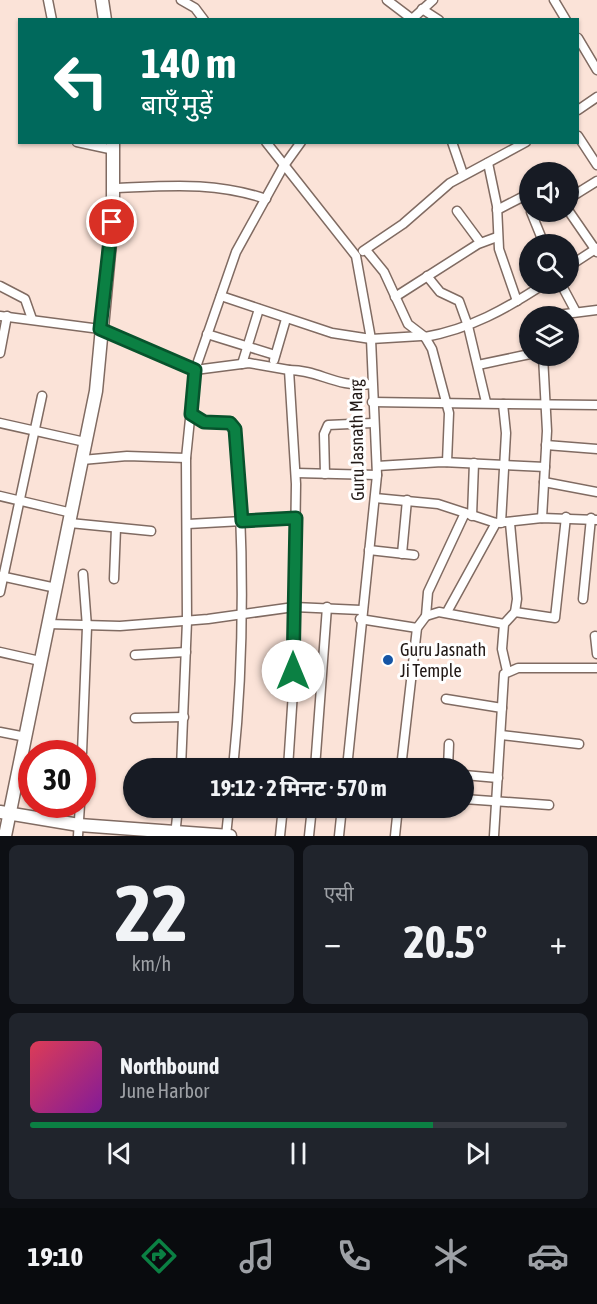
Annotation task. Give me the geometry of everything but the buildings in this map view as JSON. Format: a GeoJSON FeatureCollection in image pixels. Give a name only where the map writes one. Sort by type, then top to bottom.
{"type":"FeatureCollection","features":[{"type":"Feature","properties":{"kind":"street"},"geometry":{"type":"LineString","coordinates":[[48,0],[52,18]]}},
{"type":"Feature","properties":{"kind":"street"},"geometry":{"type":"LineString","coordinates":[[102,0],[105,18]]}},
{"type":"Feature","properties":{"kind":"street"},"geometry":{"type":"LineString","coordinates":[[181,0],[190,4],[202,18]]}},
{"type":"Feature","properties":{"kind":"street"},"geometry":{"type":"LineString","coordinates":[[387,0],[411,18]]}},
{"type":"Feature","properties":{"kind":"street"},"geometry":{"type":"LineString","coordinates":[[413,18],[432,0]]}},
{"type":"Feature","properties":{"kind":"street"},"geometry":{"type":"LineString","coordinates":[[554,0],[565,18]]}},
{"type":"Feature","properties":{"kind":"street"},"geometry":{"type":"LineString","coordinates":[[422,9],[436,18]]}},
{"type":"Feature","properties":{"kind":"street"},"geometry":{"type":"LineString","coordinates":[[579,40],[597,70]]}},
{"type":"Feature","properties":{"kind":"street"},"geometry":{"type":"LineString","coordinates":[[579,109],[597,97]]}},
{"type":"Feature","properties":{"kind":"street"},"geometry":{"type":"LineString","coordinates":[[579,138],[597,165]]}},
{"type":"Feature","properties":{"kind":"street"},"geometry":{"type":"LineString","coordinates":[[5,836],[5,813],[26,737],[96,391],[114,188],[114,146],[83,146],[80,144]]}},
{"type":"Feature","properties":{"kind":"street","name":"Guru Jasnath Marg"},"geometry":{"type":"LineString","coordinates":[[267,144],[283,167],[356,256],[371,339],[372,402],[377,471],[347,758]]}},
{"type":"Feature","properties":{"kind":"street"},"geometry":{"type":"LineString","coordinates":[[182,758],[187,621],[186,458],[195,370],[236,252],[283,167],[300,144]]}},
{"type":"Feature","properties":{"kind":"street"},"geometry":{"type":"LineString","coordinates":[[453,144],[463,174]]}},
{"type":"Feature","properties":{"kind":"street"},"geometry":{"type":"LineString","coordinates":[[356,256],[403,224],[432,197],[463,174],[522,144]]}},
{"type":"Feature","properties":{"kind":"street"},"geometry":{"type":"LineString","coordinates":[[488,163],[497,210],[497,237],[502,261],[518,301]]}},
{"type":"Feature","properties":{"kind":"street"},"geometry":{"type":"LineString","coordinates":[[579,192],[597,181]]}},
{"type":"Feature","properties":{"kind":"street"},"geometry":{"type":"LineString","coordinates":[[114,188],[209,186],[237,189],[266,199]]}},
{"type":"Feature","properties":{"kind":"street"},"geometry":{"type":"LineString","coordinates":[[497,210],[519,199]]}},
{"type":"Feature","properties":{"kind":"street"},"geometry":{"type":"LineString","coordinates":[[457,211],[480,242]]}},
{"type":"Feature","properties":{"kind":"street"},"geometry":{"type":"LineString","coordinates":[[576,222],[596,250],[579,260]]}},
{"type":"Feature","properties":{"kind":"street"},"geometry":{"type":"LineString","coordinates":[[395,297],[480,242],[497,237]]}},
{"type":"Feature","properties":{"kind":"street"},"geometry":{"type":"LineString","coordinates":[[366,250],[380,266],[408,324],[423,336],[432,349],[447,403],[450,424],[447,462]]}},
{"type":"Feature","properties":{"kind":"street"},"geometry":{"type":"LineString","coordinates":[[427,276],[440,292],[459,301],[468,326],[486,402]]}},
{"type":"Feature","properties":{"kind":"street"},"geometry":{"type":"LineString","coordinates":[[0,286],[25,299],[32,319]]}},
{"type":"Feature","properties":{"kind":"street"},"geometry":{"type":"LineString","coordinates":[[221,296],[332,333],[371,339],[423,336],[468,326],[529,294]]}},
{"type":"Feature","properties":{"kind":"street"},"geometry":{"type":"LineString","coordinates":[[242,364],[259,309]]}},
{"type":"Feature","properties":{"kind":"street"},"geometry":{"type":"LineString","coordinates":[[579,312],[597,310]]}},
{"type":"Feature","properties":{"kind":"street"},"geometry":{"type":"LineString","coordinates":[[0,353],[4,316],[100,329],[195,370],[242,364],[272,366],[307,372],[344,384],[372,384]]}},
{"type":"Feature","properties":{"kind":"street"},"geometry":{"type":"LineString","coordinates":[[272,366],[286,319]]}},
{"type":"Feature","properties":{"kind":"street"},"geometry":{"type":"LineString","coordinates":[[207,334],[275,355]]}},
{"type":"Feature","properties":{"kind":"street"},"geometry":{"type":"LineString","coordinates":[[478,365],[519,356]]}},
{"type":"Feature","properties":{"kind":"street"},"geometry":{"type":"LineString","coordinates":[[542,518],[546,445],[544,366]]}},
{"type":"Feature","properties":{"kind":"street"},"geometry":{"type":"LineString","coordinates":[[289,370],[296,473],[296,518],[293,692],[289,758]]}},
{"type":"Feature","properties":{"kind":"street"},"geometry":{"type":"LineString","coordinates":[[0,592],[42,396]]}},
{"type":"Feature","properties":{"kind":"street"},"geometry":{"type":"LineString","coordinates":[[372,402],[597,405]]}},
{"type":"Feature","properties":{"kind":"street"},"geometry":{"type":"LineString","coordinates":[[447,612],[498,523],[504,465],[506,409],[503,404]]}},
{"type":"Feature","properties":{"kind":"street"},"geometry":{"type":"LineString","coordinates":[[191,414],[204,422],[230,423],[235,429],[242,521],[241,615],[234,758]]}},
{"type":"Feature","properties":{"kind":"street"},"geometry":{"type":"LineString","coordinates":[[0,423],[85,442]]}},
{"type":"Feature","properties":{"kind":"street"},"geometry":{"type":"LineString","coordinates":[[325,474],[324,434],[328,425],[373,423]]}},
{"type":"Feature","properties":{"kind":"street"},"geometry":{"type":"LineString","coordinates":[[546,445],[597,449]]}},
{"type":"Feature","properties":{"kind":"street"},"geometry":{"type":"LineString","coordinates":[[81,460],[127,456],[186,458]]}},
{"type":"Feature","properties":{"kind":"street"},"geometry":{"type":"LineString","coordinates":[[296,473],[377,471],[447,462],[545,467]]}},
{"type":"Feature","properties":{"kind":"street"},"geometry":{"type":"LineString","coordinates":[[405,758],[417,628],[426,616],[428,592],[469,514],[474,463]]}},
{"type":"Feature","properties":{"kind":"street"},"geometry":{"type":"LineString","coordinates":[[544,482],[597,492]]}},
{"type":"Feature","properties":{"kind":"street"},"geometry":{"type":"LineString","coordinates":[[0,496],[71,518],[116,528],[151,531]]}},
{"type":"Feature","properties":{"kind":"street"},"geometry":{"type":"LineString","coordinates":[[375,498],[438,504],[498,523],[542,518],[594,519],[583,599]]}},
{"type":"Feature","properties":{"kind":"street"},"geometry":{"type":"LineString","coordinates":[[402,554],[407,500]]}},
{"type":"Feature","properties":{"kind":"street"},"geometry":{"type":"LineString","coordinates":[[515,612],[555,618],[566,517]]}},
{"type":"Feature","properties":{"kind":"street"},"geometry":{"type":"LineString","coordinates":[[188,524],[296,518]]}},
{"type":"Feature","properties":{"kind":"street"},"geometry":{"type":"LineString","coordinates":[[494,836],[503,678],[507,671],[502,649],[504,624],[515,612],[517,599],[510,523]]}},
{"type":"Feature","properties":{"kind":"street"},"geometry":{"type":"LineString","coordinates":[[114,579],[116,528]]}},
{"type":"Feature","properties":{"kind":"street"},"geometry":{"type":"LineString","coordinates":[[369,550],[414,555]]}},
{"type":"Feature","properties":{"kind":"street"},"geometry":{"type":"LineString","coordinates":[[83,574],[87,627],[83,740]]}},
{"type":"Feature","properties":{"kind":"street"},"geometry":{"type":"LineString","coordinates":[[2,576],[56,588]]}},
{"type":"Feature","properties":{"kind":"street"},"geometry":{"type":"LineString","coordinates":[[48,624],[87,627],[187,621],[294,607],[327,607],[417,628]]}},
{"type":"Feature","properties":{"kind":"street"},"geometry":{"type":"LineString","coordinates":[[316,758],[327,607]]}},
{"type":"Feature","properties":{"kind":"street"},"geometry":{"type":"LineString","coordinates":[[426,616],[447,612],[504,624]]}},
{"type":"Feature","properties":{"kind":"street"},"geometry":{"type":"LineString","coordinates":[[595,636],[597,654]]}},
{"type":"Feature","properties":{"kind":"street"},"geometry":{"type":"LineString","coordinates":[[0,652],[40,661]]}},
{"type":"Feature","properties":{"kind":"street"},"geometry":{"type":"LineString","coordinates":[[135,655],[186,652]]}},
{"type":"Feature","properties":{"kind":"street"},"geometry":{"type":"LineString","coordinates":[[507,671],[518,668],[597,668]]}},
{"type":"Feature","properties":{"kind":"street"},"geometry":{"type":"LineString","coordinates":[[446,699],[502,708]]}},
{"type":"Feature","properties":{"kind":"street"},"geometry":{"type":"LineString","coordinates":[[135,718],[184,717]]}},
{"type":"Feature","properties":{"kind":"street"},"geometry":{"type":"LineString","coordinates":[[0,732],[26,737]]}},
{"type":"Feature","properties":{"kind":"street"},"geometry":{"type":"LineString","coordinates":[[501,735],[579,744]]}},
{"type":"Feature","properties":{"kind":"street"},"geometry":{"type":"LineString","coordinates":[[448,758],[449,744]]}},
{"type":"Feature","properties":{"kind":"street"},"geometry":{"type":"LineString","coordinates":[[474,776],[498,778]]}},
{"type":"Feature","properties":{"kind":"street"},"geometry":{"type":"LineString","coordinates":[[474,800],[549,805]]}},
{"type":"Feature","properties":{"kind":"street"},"geometry":{"type":"LineString","coordinates":[[5,813],[79,830],[227,836],[228,818]]}},
{"type":"Feature","properties":{"kind":"street"},"geometry":{"type":"LineString","coordinates":[[175,834],[177,818]]}},
{"type":"Feature","properties":{"kind":"street"},"geometry":{"type":"LineString","coordinates":[[280,836],[282,818]]}},
{"type":"Feature","properties":{"kind":"street"},"geometry":{"type":"LineString","coordinates":[[309,836],[311,818]]}},
{"type":"Feature","properties":{"kind":"street"},"geometry":{"type":"LineString","coordinates":[[339,836],[341,818]]}},
{"type":"Feature","properties":{"kind":"street"},"geometry":{"type":"LineString","coordinates":[[395,836],[397,818]]}},
{"type":"Feature","properties":{"kind":"place","name":"Guru Jasnath Ji Temple"},"geometry":{"type":"Point","coordinates":[388,660]}},
{"type":"Feature","properties":{"kind":"route"},"geometry":{"type":"LineString","coordinates":[[112,222],[100,329],[164,359],[195,370],[191,414],[208,423],[230,423],[235,429],[242,521],[296,518],[293,671]]}}]}
